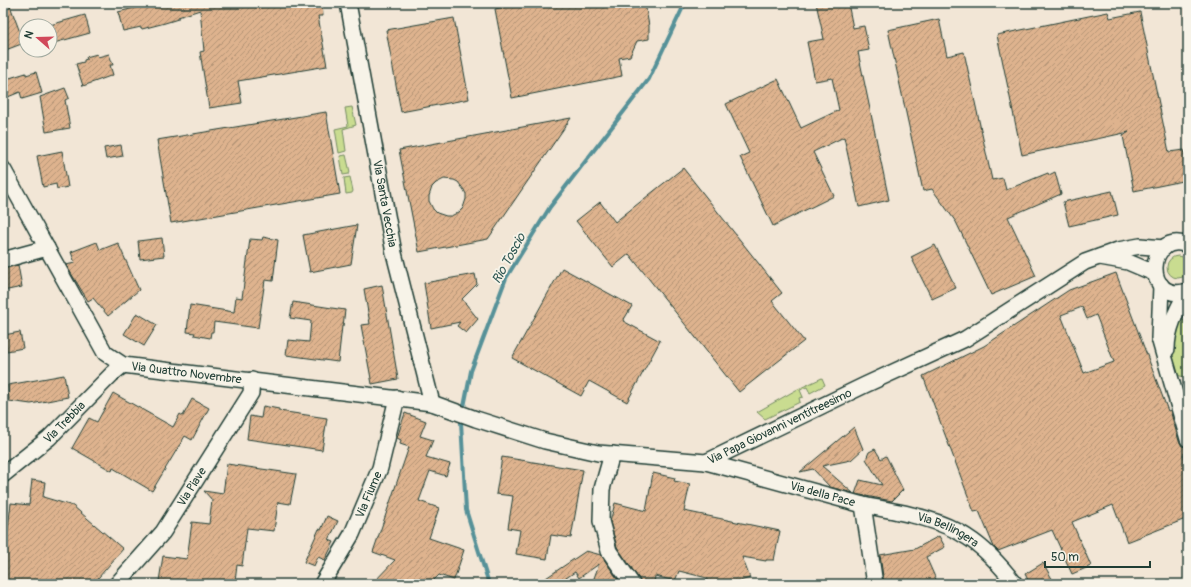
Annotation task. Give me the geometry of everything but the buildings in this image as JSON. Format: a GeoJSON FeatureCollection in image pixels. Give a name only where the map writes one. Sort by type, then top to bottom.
{"type":"FeatureCollection","features":[{"type":"Feature","properties":{"kind":"street","name":"Via Santa Vecchia"},"geometry":{"type":"LineString","coordinates":[[348,3],[394,253],[432,403]]}},
{"type":"Feature","properties":{"kind":"street","name":"Via Quattro Novembre"},"geometry":{"type":"LineString","coordinates":[[3,169],[104,353],[123,365],[432,403]]}},
{"type":"Feature","properties":{"kind":"street","name":"Via Papa Giovanni ventitreesimo"},"geometry":{"type":"LineString","coordinates":[[432,403],[545,441],[598,453],[706,462],[864,385],[965,339],[1085,262],[1118,250],[1140,246],[1164,248],[1170,244],[1187,244]]}},
{"type":"Feature","properties":{"kind":"street"},"geometry":{"type":"LineString","coordinates":[[3,260],[47,248]]}},
{"type":"Feature","properties":{"kind":"street"},"geometry":{"type":"LineString","coordinates":[[1164,248],[1159,252],[1156,259],[1160,338],[1188,439]]}},
{"type":"Feature","properties":{"kind":"street"},"geometry":{"type":"LineString","coordinates":[[1100,257],[1128,262],[1158,279],[1173,292],[1188,291]]}},
{"type":"Feature","properties":{"kind":"street"},"geometry":{"type":"LineString","coordinates":[[1167,362],[1167,339],[1172,322],[1188,291]]}},
{"type":"Feature","properties":{"kind":"street","name":"Via Trebbia"},"geometry":{"type":"LineString","coordinates":[[3,475],[49,438],[112,374],[123,365]]}},
{"type":"Feature","properties":{"kind":"street","name":"Via Piave"},"geometry":{"type":"LineString","coordinates":[[118,584],[163,532],[251,392],[252,380]]}},
{"type":"Feature","properties":{"kind":"street","name":"Via Fiume"},"geometry":{"type":"LineString","coordinates":[[322,584],[352,534],[380,468],[397,398]]}},
{"type":"Feature","properties":{"kind":"street"},"geometry":{"type":"LineString","coordinates":[[612,454],[602,489],[601,521],[609,551],[632,584]]}},
{"type":"Feature","properties":{"kind":"street","name":"Via della Pace"},"geometry":{"type":"LineString","coordinates":[[706,462],[863,505],[875,584]]}},
{"type":"Feature","properties":{"kind":"street","name":"Via Bellingera"},"geometry":{"type":"LineString","coordinates":[[863,505],[909,514],[953,529],[968,538],[988,554],[1001,566],[1015,584]]}},
{"type":"Feature","properties":{"kind":"green space"},"geometry":{"type":"Polygon","coordinates":[[[352,107],[356,125],[343,129],[346,151],[339,153],[335,129],[348,126],[345,108],[352,107]]]}},
{"type":"Feature","properties":{"kind":"green space"},"geometry":{"type":"Polygon","coordinates":[[[346,155],[350,172],[349,174],[343,175],[340,156],[346,155]]]}},
{"type":"Feature","properties":{"kind":"green space"},"geometry":{"type":"Polygon","coordinates":[[[350,177],[353,191],[352,193],[346,194],[344,178],[350,177]]]}},
{"type":"Feature","properties":{"kind":"green space"},"geometry":{"type":"Polygon","coordinates":[[[1178,256],[1186,259],[1189,267],[1186,275],[1178,278],[1170,275],[1167,267],[1170,259],[1178,256]]]}},
{"type":"Feature","properties":{"kind":"green space"},"geometry":{"type":"Polygon","coordinates":[[[1178,318],[1188,322],[1188,376],[1184,377],[1177,375],[1170,360],[1178,318]]]}},
{"type":"Feature","properties":{"kind":"green space"},"geometry":{"type":"Polygon","coordinates":[[[822,378],[825,385],[810,393],[807,387],[800,390],[803,397],[799,398],[800,402],[765,419],[757,412],[796,390],[822,378]]]}},
{"type":"Feature","properties":{"kind":"waterway","name":"Rio Toscio"},"geometry":{"type":"LineString","coordinates":[[489,584],[466,510],[461,422],[471,371],[506,278],[550,207],[649,79],[685,3]]}}]}
